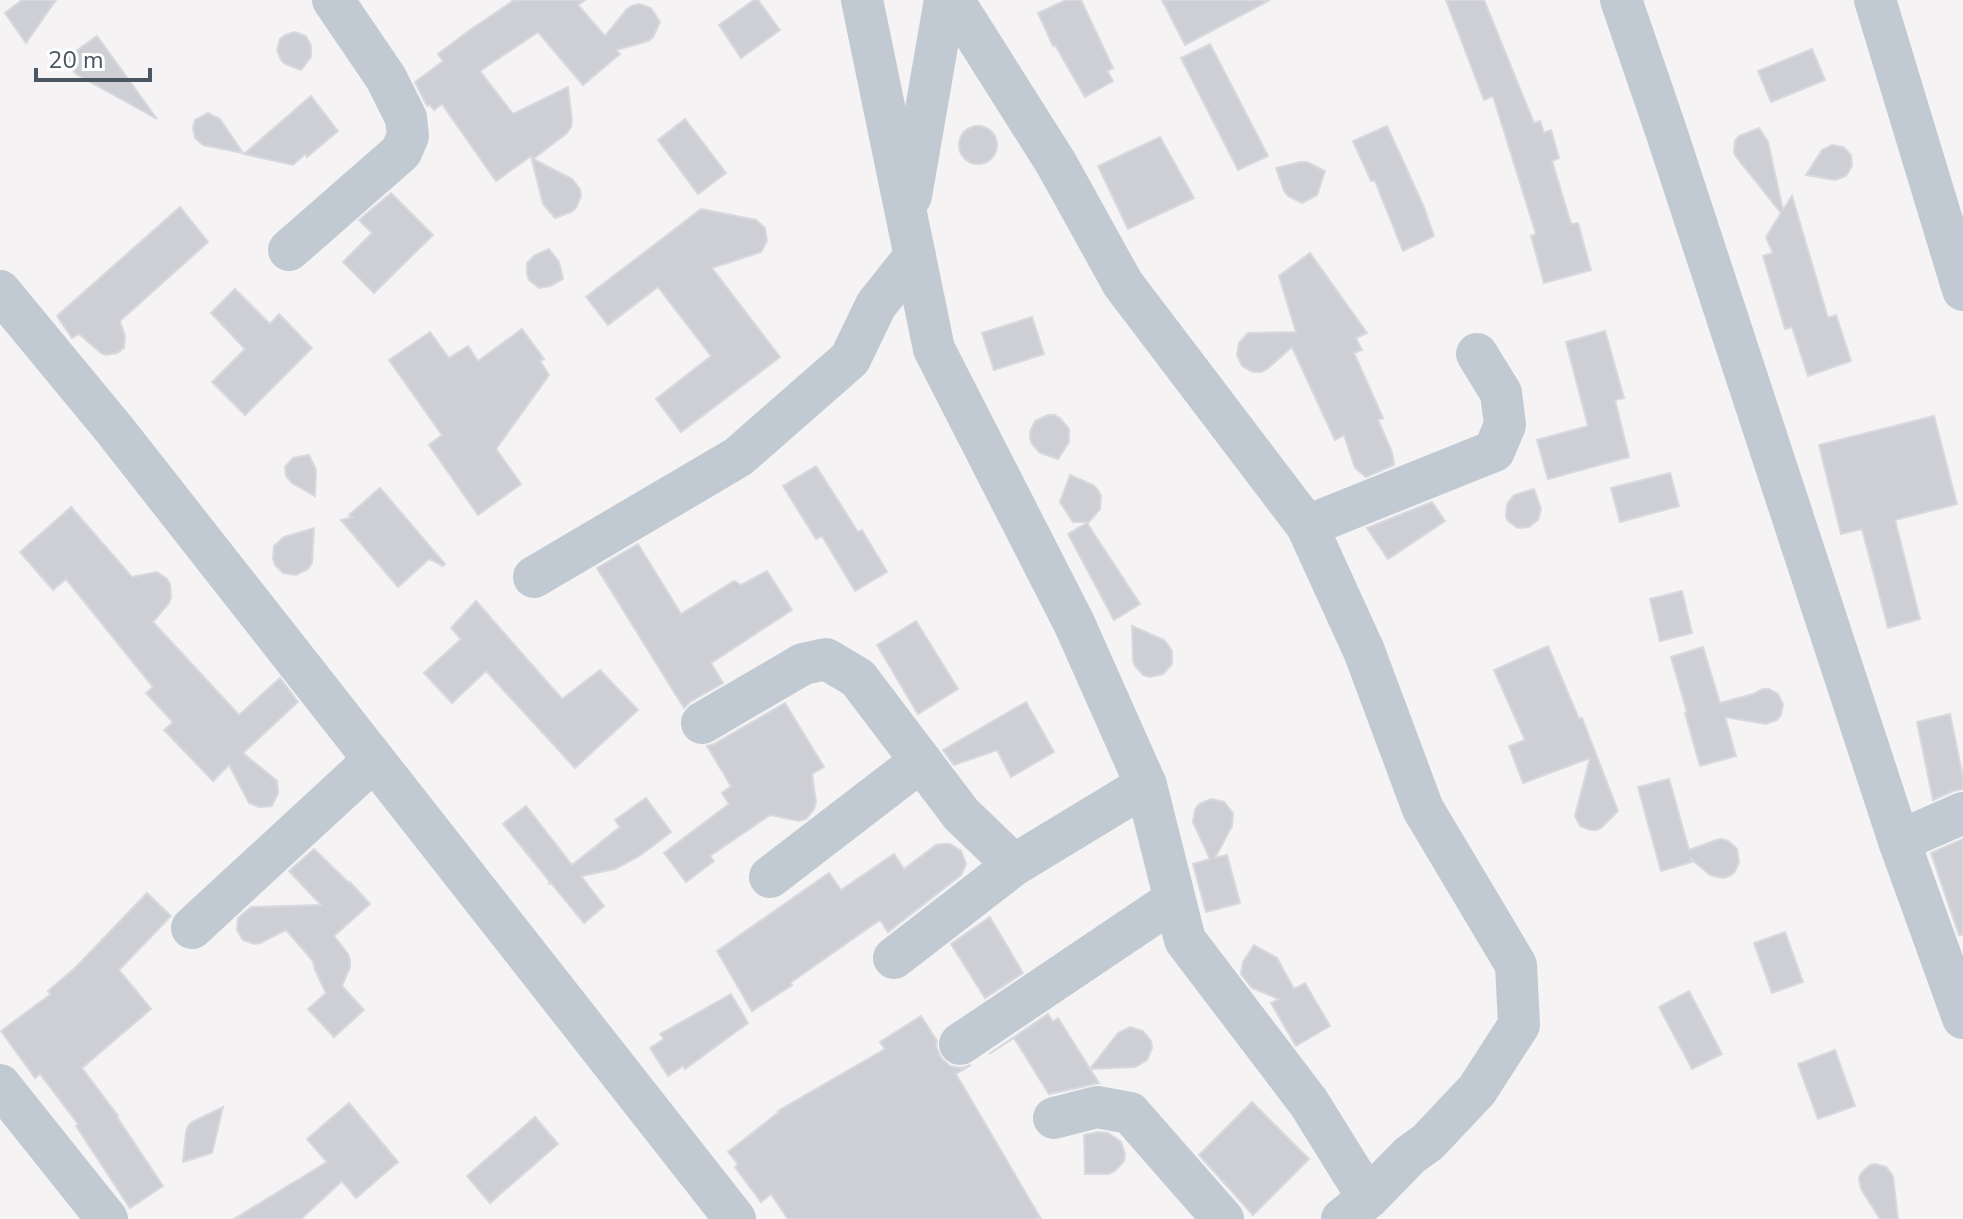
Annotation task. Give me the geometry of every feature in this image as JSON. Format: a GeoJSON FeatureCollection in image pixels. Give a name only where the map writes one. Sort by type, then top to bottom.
{"type":"FeatureCollection","features":[{"type":"Feature","properties":{"kind":"street"},"geometry":{"type":"LineString","coordinates":[[289,250],[401,152],[408,136],[406,118],[386,78],[333,0]]}},
{"type":"Feature","properties":{"kind":"street"},"geometry":{"type":"LineString","coordinates":[[862,0],[934,349],[1074,623],[1146,785],[1185,940],[1309,1103],[1355,1209],[1410,1155],[1428,1142],[1477,1090],[1519,1025],[1516,965],[1423,809],[1364,651],[1307,526],[1123,284],[1056,163],[953,0]]}},
{"type":"Feature","properties":{"kind":"street"},"geometry":{"type":"LineString","coordinates":[[534,577],[738,457],[850,359],[911,237],[945,0]]}},
{"type":"Feature","properties":{"kind":"street"},"geometry":{"type":"LineString","coordinates":[[1621,0],[1899,841],[1963,1018]]}},
{"type":"Feature","properties":{"kind":"street"},"geometry":{"type":"LineString","coordinates":[[1875,0],[1963,290]]}},
{"type":"Feature","properties":{"kind":"street"},"geometry":{"type":"LineString","coordinates":[[0,291],[114,429],[735,1219]]}},
{"type":"Feature","properties":{"kind":"street"},"geometry":{"type":"LineString","coordinates":[[1307,526],[1494,451],[1505,425],[1501,393],[1477,354]]}},
{"type":"Feature","properties":{"kind":"street"},"geometry":{"type":"LineString","coordinates":[[702,723],[803,664],[826,659],[858,678],[961,814],[1014,865]]}},
{"type":"Feature","properties":{"kind":"street"},"geometry":{"type":"LineString","coordinates":[[192,928],[374,760]]}},
{"type":"Feature","properties":{"kind":"street"},"geometry":{"type":"LineString","coordinates":[[770,877],[921,761]]}},
{"type":"Feature","properties":{"kind":"street"},"geometry":{"type":"LineString","coordinates":[[894,958],[1014,865],[1146,785]]}},
{"type":"Feature","properties":{"kind":"street"},"geometry":{"type":"LineString","coordinates":[[1899,841],[1963,813]]}},
{"type":"Feature","properties":{"kind":"street"},"geometry":{"type":"LineString","coordinates":[[960,1044],[1174,900]]}},
{"type":"Feature","properties":{"kind":"street"},"geometry":{"type":"LineString","coordinates":[[0,1085],[107,1219]]}},
{"type":"Feature","properties":{"kind":"street"},"geometry":{"type":"LineString","coordinates":[[1054,1118],[1097,1107],[1130,1113],[1223,1219]]}},
{"type":"Feature","properties":{"kind":"building"},"geometry":{"type":"Polygon","coordinates":[[[22,0],[56,0],[26,43],[5,13],[22,0]]]}},
{"type":"Feature","properties":{"kind":"building"},"geometry":{"type":"Polygon","coordinates":[[[512,0],[585,0],[578,5],[605,36],[627,9],[639,4],[651,8],[660,22],[653,37],[616,50],[620,54],[583,85],[538,32],[480,71],[513,114],[568,87],[571,127],[533,159],[572,179],[580,189],[581,196],[576,208],[555,218],[543,204],[531,156],[496,181],[442,104],[434,110],[427,106],[415,82],[443,61],[438,54],[512,0]]]}},
{"type":"Feature","properties":{"kind":"building"},"geometry":{"type":"Polygon","coordinates":[[[758,0],[780,30],[741,58],[719,25],[758,0]]]}},
{"type":"Feature","properties":{"kind":"building"},"geometry":{"type":"Polygon","coordinates":[[[1066,0],[1081,0],[1113,68],[1107,71],[1113,81],[1085,97],[1053,46],[1038,13],[1066,0]]]}},
{"type":"Feature","properties":{"kind":"building"},"geometry":{"type":"Polygon","coordinates":[[[1162,0],[1270,0],[1185,45],[1162,0]]]}},
{"type":"Feature","properties":{"kind":"building"},"geometry":{"type":"Polygon","coordinates":[[[1446,0],[1484,0],[1534,123],[1540,121],[1544,133],[1551,130],[1559,158],[1552,161],[1571,224],[1578,223],[1591,270],[1544,283],[1531,236],[1536,234],[1493,96],[1484,100],[1446,0]]]}},
{"type":"Feature","properties":{"kind":"building"},"geometry":{"type":"Polygon","coordinates":[[[295,32],[306,36],[311,46],[311,57],[301,70],[285,64],[277,50],[280,39],[295,32]]]}},
{"type":"Feature","properties":{"kind":"building"},"geometry":{"type":"Polygon","coordinates":[[[97,36],[157,119],[76,74],[65,59],[97,36]]]}},
{"type":"Feature","properties":{"kind":"building"},"geometry":{"type":"Polygon","coordinates":[[[1210,44],[1268,156],[1238,170],[1181,58],[1210,44]]]}},
{"type":"Feature","properties":{"kind":"building"},"geometry":{"type":"Polygon","coordinates":[[[1812,49],[1825,80],[1771,102],[1758,71],[1812,49]]]}},
{"type":"Feature","properties":{"kind":"building"},"geometry":{"type":"Polygon","coordinates":[[[311,96],[338,131],[293,165],[244,154],[311,96]]]}},
{"type":"Feature","properties":{"kind":"building"},"geometry":{"type":"Polygon","coordinates":[[[208,113],[220,119],[243,153],[203,145],[195,138],[195,120],[208,113]]]}},
{"type":"Feature","properties":{"kind":"building"},"geometry":{"type":"Polygon","coordinates":[[[685,119],[726,173],[698,194],[658,140],[685,119]]]}},
{"type":"Feature","properties":{"kind":"building"},"geometry":{"type":"Polygon","coordinates":[[[978,126],[991,132],[997,145],[991,158],[978,164],[965,158],[959,145],[965,132],[978,126]]]}},
{"type":"Feature","properties":{"kind":"building"},"geometry":{"type":"Polygon","coordinates":[[[1387,126],[1434,236],[1403,251],[1375,181],[1371,181],[1353,141],[1387,126]]]}},
{"type":"Feature","properties":{"kind":"building"},"geometry":{"type":"Polygon","coordinates":[[[1759,128],[1768,142],[1783,210],[1792,196],[1828,318],[1836,315],[1851,361],[1808,376],[1792,327],[1785,329],[1763,256],[1773,253],[1766,237],[1781,213],[1734,153],[1735,141],[1739,136],[1759,128]]]}},
{"type":"Feature","properties":{"kind":"building"},"geometry":{"type":"Polygon","coordinates":[[[1160,137],[1194,198],[1128,229],[1098,166],[1160,137]]]}},
{"type":"Feature","properties":{"kind":"building"},"geometry":{"type":"Polygon","coordinates":[[[1832,145],[1843,147],[1851,155],[1852,166],[1846,176],[1835,180],[1806,175],[1822,150],[1832,145]]]}},
{"type":"Feature","properties":{"kind":"building"},"geometry":{"type":"Polygon","coordinates":[[[1300,162],[1325,171],[1317,195],[1302,203],[1284,191],[1276,168],[1300,162]]]}},
{"type":"Feature","properties":{"kind":"building"},"geometry":{"type":"Polygon","coordinates":[[[391,193],[433,235],[374,293],[343,262],[372,233],[359,220],[391,193]]]}},
{"type":"Feature","properties":{"kind":"building"},"geometry":{"type":"Polygon","coordinates":[[[180,207],[208,242],[120,321],[125,336],[124,348],[106,355],[79,334],[72,338],[57,316],[180,207]]]}},
{"type":"Feature","properties":{"kind":"building"},"geometry":{"type":"Polygon","coordinates":[[[701,209],[756,220],[765,228],[767,241],[761,252],[712,268],[780,357],[681,432],[656,399],[711,356],[658,287],[608,325],[586,297],[701,209]]]}},
{"type":"Feature","properties":{"kind":"building"},"geometry":{"type":"Polygon","coordinates":[[[549,249],[559,262],[563,279],[539,288],[529,280],[527,263],[535,255],[549,249]]]}},
{"type":"Feature","properties":{"kind":"building"},"geometry":{"type":"Polygon","coordinates":[[[1310,253],[1367,333],[1356,338],[1362,350],[1354,353],[1383,418],[1378,420],[1392,452],[1394,465],[1366,477],[1355,468],[1344,435],[1335,440],[1292,347],[1261,372],[1253,372],[1242,366],[1237,355],[1239,343],[1248,333],[1296,332],[1279,276],[1310,253]]]}},
{"type":"Feature","properties":{"kind":"building"},"geometry":{"type":"Polygon","coordinates":[[[235,289],[270,324],[279,314],[312,348],[245,415],[212,382],[245,349],[211,313],[235,289]]]}},
{"type":"Feature","properties":{"kind":"building"},"geometry":{"type":"Polygon","coordinates":[[[1032,317],[1044,354],[994,370],[982,333],[1032,317]]]}},
{"type":"Feature","properties":{"kind":"building"},"geometry":{"type":"Polygon","coordinates":[[[522,329],[544,359],[540,361],[549,375],[496,449],[521,484],[478,515],[429,445],[442,435],[389,360],[430,332],[449,358],[468,346],[478,361],[522,329]]]}},
{"type":"Feature","properties":{"kind":"building"},"geometry":{"type":"Polygon","coordinates":[[[1605,331],[1624,398],[1615,400],[1629,457],[1548,479],[1537,440],[1588,426],[1566,342],[1605,331]]]}},
{"type":"Feature","properties":{"kind":"building"},"geometry":{"type":"Polygon","coordinates":[[[1048,415],[1060,418],[1069,429],[1069,442],[1058,459],[1040,453],[1030,438],[1035,421],[1048,415]]]}},
{"type":"Feature","properties":{"kind":"building"},"geometry":{"type":"Polygon","coordinates":[[[1934,416],[1957,504],[1895,520],[1920,619],[1888,628],[1862,529],[1841,534],[1819,445],[1934,416]]]}},
{"type":"Feature","properties":{"kind":"building"},"geometry":{"type":"Polygon","coordinates":[[[309,455],[316,470],[315,496],[286,476],[285,467],[293,458],[309,455]]]}},
{"type":"Feature","properties":{"kind":"building"},"geometry":{"type":"Polygon","coordinates":[[[816,466],[858,532],[862,530],[887,572],[855,591],[822,536],[816,539],[783,486],[816,466]]]}},
{"type":"Feature","properties":{"kind":"building"},"geometry":{"type":"Polygon","coordinates":[[[1670,473],[1679,506],[1620,522],[1611,488],[1670,473]]]}},
{"type":"Feature","properties":{"kind":"building"},"geometry":{"type":"Polygon","coordinates":[[[1070,475],[1093,485],[1101,496],[1100,509],[1089,522],[1073,522],[1060,502],[1070,475]]]}},
{"type":"Feature","properties":{"kind":"building"},"geometry":{"type":"Polygon","coordinates":[[[380,488],[445,564],[443,566],[429,559],[398,587],[341,520],[353,517],[349,515],[380,488]]]}},
{"type":"Feature","properties":{"kind":"building"},"geometry":{"type":"Polygon","coordinates":[[[1534,489],[1541,509],[1538,520],[1529,527],[1518,528],[1508,521],[1507,504],[1514,495],[1534,489]]]}},
{"type":"Feature","properties":{"kind":"building"},"geometry":{"type":"Polygon","coordinates":[[[1432,502],[1445,521],[1388,559],[1367,528],[1432,502]]]}},
{"type":"Feature","properties":{"kind":"building"},"geometry":{"type":"Polygon","coordinates":[[[71,507],[132,577],[157,572],[167,579],[171,597],[153,622],[239,715],[280,678],[298,702],[243,753],[277,781],[278,793],[272,806],[259,807],[249,803],[229,765],[213,781],[164,730],[173,722],[146,693],[153,687],[66,579],[53,590],[20,552],[71,507]]]}},
{"type":"Feature","properties":{"kind":"building"},"geometry":{"type":"Polygon","coordinates":[[[1087,523],[1140,604],[1114,620],[1068,534],[1087,523]]]}},
{"type":"Feature","properties":{"kind":"building"},"geometry":{"type":"Polygon","coordinates":[[[314,528],[312,563],[308,569],[296,575],[283,573],[273,559],[274,546],[284,537],[314,528]]]}},
{"type":"Feature","properties":{"kind":"building"},"geometry":{"type":"Polygon","coordinates":[[[638,544],[681,614],[734,581],[741,585],[767,571],[792,610],[711,663],[723,683],[684,708],[597,568],[638,544]]]}},
{"type":"Feature","properties":{"kind":"building"},"geometry":{"type":"Polygon","coordinates":[[[1682,591],[1692,633],[1660,641],[1650,599],[1682,591]]]}},
{"type":"Feature","properties":{"kind":"building"},"geometry":{"type":"Polygon","coordinates":[[[476,601],[562,699],[600,670],[638,710],[575,768],[486,671],[452,703],[424,673],[461,639],[451,628],[476,601]]]}},
{"type":"Feature","properties":{"kind":"building"},"geometry":{"type":"Polygon","coordinates":[[[916,621],[958,689],[918,714],[877,645],[916,621]]]}},
{"type":"Feature","properties":{"kind":"building"},"geometry":{"type":"Polygon","coordinates":[[[1132,626],[1164,640],[1172,651],[1172,664],[1163,674],[1143,675],[1135,666],[1132,626]]]}},
{"type":"Feature","properties":{"kind":"building"},"geometry":{"type":"Polygon","coordinates":[[[1548,646],[1579,719],[1582,718],[1618,811],[1596,830],[1580,826],[1575,816],[1590,758],[1523,783],[1509,746],[1525,740],[1494,670],[1548,646]]]}},
{"type":"Feature","properties":{"kind":"building"},"geometry":{"type":"Polygon","coordinates":[[[1703,647],[1720,703],[1769,689],[1778,694],[1783,704],[1777,720],[1766,724],[1725,717],[1736,756],[1700,766],[1671,657],[1703,647]]]}},
{"type":"Feature","properties":{"kind":"building"},"geometry":{"type":"Polygon","coordinates":[[[1026,702],[1054,752],[1011,777],[997,750],[954,765],[943,750],[1026,702]]]}},
{"type":"Feature","properties":{"kind":"building"},"geometry":{"type":"Polygon","coordinates":[[[785,703],[824,767],[812,774],[814,809],[806,819],[799,821],[770,815],[710,856],[714,861],[686,882],[664,853],[729,804],[722,793],[731,786],[707,746],[785,703]]]}},
{"type":"Feature","properties":{"kind":"building"},"geometry":{"type":"Polygon","coordinates":[[[1950,714],[1963,789],[1933,800],[1917,722],[1950,714]]]}},
{"type":"Feature","properties":{"kind":"building"},"geometry":{"type":"Polygon","coordinates":[[[1669,779],[1689,850],[1716,840],[1728,841],[1737,849],[1739,862],[1734,873],[1723,878],[1710,875],[1691,859],[1692,862],[1661,871],[1638,787],[1669,779]]]}},
{"type":"Feature","properties":{"kind":"building"},"geometry":{"type":"Polygon","coordinates":[[[646,798],[671,832],[641,855],[615,869],[581,876],[604,906],[584,923],[551,883],[548,884],[550,882],[503,824],[526,806],[572,865],[620,827],[615,820],[646,798]]]}},
{"type":"Feature","properties":{"kind":"building"},"geometry":{"type":"Polygon","coordinates":[[[1211,799],[1224,802],[1233,813],[1232,826],[1215,858],[1227,855],[1240,903],[1206,912],[1193,864],[1210,859],[1193,822],[1199,804],[1211,799]]]}},
{"type":"Feature","properties":{"kind":"building"},"geometry":{"type":"Polygon","coordinates":[[[1963,839],[1963,935],[1959,935],[1931,853],[1963,839]]]}},
{"type":"Feature","properties":{"kind":"building"},"geometry":{"type":"Polygon","coordinates":[[[950,844],[961,851],[966,864],[961,875],[888,932],[880,920],[752,1011],[717,951],[829,873],[841,890],[894,854],[904,869],[936,845],[950,844]]]}},
{"type":"Feature","properties":{"kind":"building"},"geometry":{"type":"Polygon","coordinates":[[[314,849],[370,904],[334,936],[350,960],[342,986],[364,1010],[334,1037],[308,1009],[326,993],[313,961],[286,930],[254,944],[243,940],[237,930],[238,918],[251,907],[321,905],[289,871],[314,849]]]}},
{"type":"Feature","properties":{"kind":"building"},"geometry":{"type":"Polygon","coordinates":[[[147,893],[171,916],[119,970],[151,1009],[82,1068],[118,1116],[163,1186],[130,1208],[76,1126],[78,1124],[40,1074],[35,1078],[1,1031],[51,994],[48,991],[76,967],[147,893]]]}},
{"type":"Feature","properties":{"kind":"building"},"geometry":{"type":"Polygon","coordinates":[[[990,917],[1023,973],[985,998],[951,944],[990,917]]]}},
{"type":"Feature","properties":{"kind":"building"},"geometry":{"type":"Polygon","coordinates":[[[1785,932],[1803,982],[1772,993],[1754,943],[1785,932]]]}},
{"type":"Feature","properties":{"kind":"building"},"geometry":{"type":"Polygon","coordinates":[[[1254,945],[1277,958],[1294,989],[1305,983],[1330,1026],[1296,1046],[1271,1003],[1279,999],[1252,988],[1241,974],[1243,962],[1254,945]]]}},
{"type":"Feature","properties":{"kind":"building"},"geometry":{"type":"Polygon","coordinates":[[[1689,991],[1722,1054],[1692,1069],[1659,1007],[1689,991]]]}},
{"type":"Feature","properties":{"kind":"building"},"geometry":{"type":"Polygon","coordinates":[[[731,994],[748,1023],[685,1069],[683,1066],[668,1076],[650,1048],[664,1039],[660,1034],[731,994]]]}},
{"type":"Feature","properties":{"kind":"building"},"geometry":{"type":"Polygon","coordinates":[[[1048,1014],[1053,1022],[1058,1018],[1099,1083],[1049,1094],[1014,1038],[989,1054],[1048,1014]]]}},
{"type":"Feature","properties":{"kind":"building"},"geometry":{"type":"Polygon","coordinates":[[[921,1016],[937,1041],[941,1058],[950,1066],[961,1068],[971,1065],[956,1074],[1041,1219],[788,1219],[771,1194],[761,1202],[735,1167],[738,1164],[728,1152],[778,1111],[885,1049],[880,1042],[921,1016]]]}},
{"type":"Feature","properties":{"kind":"building"},"geometry":{"type":"Polygon","coordinates":[[[1130,1027],[1143,1031],[1151,1041],[1152,1048],[1147,1060],[1135,1067],[1090,1069],[1118,1033],[1130,1027]]]}},
{"type":"Feature","properties":{"kind":"building"},"geometry":{"type":"Polygon","coordinates":[[[1835,1050],[1855,1106],[1818,1119],[1798,1064],[1835,1050]]]}},
{"type":"Feature","properties":{"kind":"building"},"geometry":{"type":"Polygon","coordinates":[[[1252,1102],[1309,1159],[1253,1215],[1199,1155],[1252,1102]]]}},
{"type":"Feature","properties":{"kind":"building"},"geometry":{"type":"Polygon","coordinates":[[[349,1103],[398,1162],[356,1198],[342,1181],[301,1219],[234,1219],[327,1162],[307,1139],[349,1103]]]}},
{"type":"Feature","properties":{"kind":"building"},"geometry":{"type":"Polygon","coordinates":[[[223,1107],[212,1153],[183,1162],[188,1126],[223,1107]]]}},
{"type":"Feature","properties":{"kind":"building"},"geometry":{"type":"Polygon","coordinates":[[[535,1117],[558,1144],[490,1203],[467,1176],[535,1117]]]}},
{"type":"Feature","properties":{"kind":"building"},"geometry":{"type":"Polygon","coordinates":[[[1108,1133],[1121,1142],[1124,1161],[1108,1174],[1085,1174],[1084,1135],[1108,1133]]]}},
{"type":"Feature","properties":{"kind":"building"},"geometry":{"type":"Polygon","coordinates":[[[1875,1164],[1886,1167],[1893,1176],[1898,1219],[1880,1219],[1861,1189],[1861,1173],[1875,1164]]]}}]}
